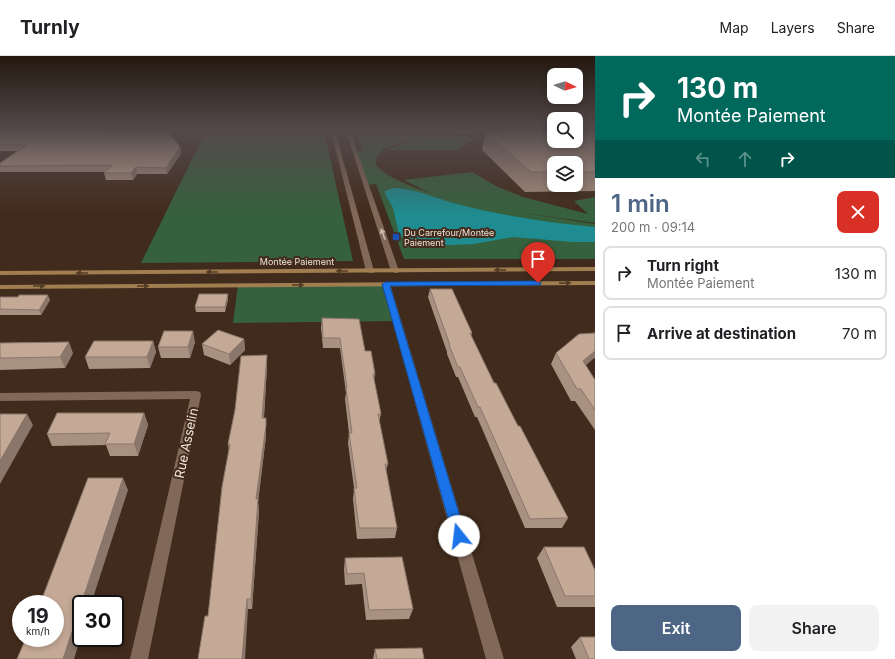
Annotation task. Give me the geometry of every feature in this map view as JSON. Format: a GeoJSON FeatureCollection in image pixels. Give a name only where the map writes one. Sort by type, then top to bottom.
{"type":"FeatureCollection","features":[{"type":"Feature","properties":{"kind":"main road","name":"Montée Paiement"},"geometry":{"type":"LineString","coordinates":[[0,273],[595,269]]}},
{"type":"Feature","properties":{"kind":"main road"},"geometry":{"type":"LineString","coordinates":[[370,271],[386,284]]}},
{"type":"Feature","properties":{"kind":"main road"},"geometry":{"type":"LineString","coordinates":[[386,284],[396,271]]}},
{"type":"Feature","properties":{"kind":"main road"},"geometry":{"type":"LineString","coordinates":[[0,286],[595,283]]}},
{"type":"Feature","properties":{"kind":"street"},"geometry":{"type":"LineString","coordinates":[[341,159],[370,271]]}},
{"type":"Feature","properties":{"kind":"street"},"geometry":{"type":"LineString","coordinates":[[358,159],[396,271]]}},
{"type":"Feature","properties":{"kind":"street"},"geometry":{"type":"LineString","coordinates":[[386,284],[495,659]]}},
{"type":"Feature","properties":{"kind":"street","name":"Rue Asselin"},"geometry":{"type":"LineString","coordinates":[[0,397],[196,394],[139,659]]}},
{"type":"Feature","properties":{"kind":"green space"},"geometry":{"type":"Polygon","coordinates":[[[192,159],[330,159],[353,261],[141,263],[192,159]]]}},
{"type":"Feature","properties":{"kind":"green space"},"geometry":{"type":"Polygon","coordinates":[[[357,159],[377,159],[376,164],[380,169],[392,178],[430,193],[404,180],[472,172],[496,186],[523,197],[588,214],[574,201],[595,197],[595,223],[516,212],[595,224],[595,259],[404,259],[376,184],[365,185],[357,159]]]}},
{"type":"Feature","properties":{"kind":"green space"},"geometry":{"type":"Polygon","coordinates":[[[386,284],[397,321],[233,323],[238,285],[386,284]]]}},
{"type":"Feature","properties":{"kind":"water"},"geometry":{"type":"Polygon","coordinates":[[[393,188],[419,192],[453,203],[511,216],[595,227],[595,242],[573,242],[513,237],[474,244],[451,245],[409,242],[399,235],[393,208],[386,196],[385,191],[393,188]]]}},
{"type":"Feature","properties":{"kind":"building"},"geometry":{"type":"Polygon","coordinates":[[[6,159],[172,159],[166,168],[136,167],[131,173],[104,173],[112,165],[0,166],[0,163],[6,159]]]}},
{"type":"Feature","properties":{"kind":"building"},"geometry":{"type":"Polygon","coordinates":[[[516,159],[547,159],[547,172],[531,172],[516,159]]]}},
{"type":"Feature","properties":{"kind":"building"},"geometry":{"type":"Polygon","coordinates":[[[583,159],[595,159],[595,172],[583,172],[583,159]]]}},
{"type":"Feature","properties":{"kind":"building"},"geometry":{"type":"Polygon","coordinates":[[[430,289],[452,289],[472,333],[470,333],[494,383],[496,383],[518,426],[520,426],[568,518],[530,519],[480,407],[478,407],[460,367],[458,367],[430,289]]]}},
{"type":"Feature","properties":{"kind":"building"},"geometry":{"type":"Polygon","coordinates":[[[199,294],[228,294],[225,307],[195,307],[199,294]]]}},
{"type":"Feature","properties":{"kind":"building"},"geometry":{"type":"Polygon","coordinates":[[[19,295],[48,295],[39,310],[0,309],[0,297],[18,297],[19,295]]]}},
{"type":"Feature","properties":{"kind":"building"},"geometry":{"type":"Polygon","coordinates":[[[322,318],[359,319],[365,351],[371,351],[375,374],[373,374],[381,414],[378,414],[388,464],[385,464],[397,528],[359,528],[354,488],[357,488],[349,433],[352,433],[340,338],[323,338],[322,318]]]}},
{"type":"Feature","properties":{"kind":"building"},"geometry":{"type":"Polygon","coordinates":[[[218,330],[244,339],[229,354],[202,344],[218,330]]]}},
{"type":"Feature","properties":{"kind":"building"},"geometry":{"type":"Polygon","coordinates":[[[164,331],[193,331],[188,347],[158,347],[164,331]]]}},
{"type":"Feature","properties":{"kind":"building"},"geometry":{"type":"Polygon","coordinates":[[[595,333],[595,351],[583,361],[595,380],[595,410],[581,389],[577,389],[556,353],[579,334],[595,333]]]}},
{"type":"Feature","properties":{"kind":"building"},"geometry":{"type":"Polygon","coordinates":[[[94,341],[153,341],[147,357],[85,357],[94,341]]]}},
{"type":"Feature","properties":{"kind":"building"},"geometry":{"type":"Polygon","coordinates":[[[69,342],[60,357],[0,358],[0,343],[69,342]]]}},
{"type":"Feature","properties":{"kind":"building"},"geometry":{"type":"Polygon","coordinates":[[[267,355],[262,418],[266,418],[266,425],[256,499],[258,499],[251,599],[247,599],[242,659],[198,659],[205,616],[208,616],[222,487],[230,444],[228,444],[235,410],[241,356],[267,355]]]}},
{"type":"Feature","properties":{"kind":"building"},"geometry":{"type":"Polygon","coordinates":[[[57,413],[144,413],[134,444],[105,444],[110,433],[47,434],[57,413]]]}},
{"type":"Feature","properties":{"kind":"building"},"geometry":{"type":"Polygon","coordinates":[[[0,414],[27,414],[0,461],[0,414]]]}},
{"type":"Feature","properties":{"kind":"building"},"geometry":{"type":"Polygon","coordinates":[[[88,478],[123,478],[84,595],[72,595],[72,632],[63,659],[17,659],[22,647],[64,647],[64,595],[43,595],[88,478]]]}},
{"type":"Feature","properties":{"kind":"building"},"geometry":{"type":"Polygon","coordinates":[[[544,547],[584,547],[595,570],[595,596],[565,596],[544,547]]]}},
{"type":"Feature","properties":{"kind":"building"},"geometry":{"type":"Polygon","coordinates":[[[402,557],[413,609],[369,610],[364,573],[347,574],[345,558],[402,557]]]}},
{"type":"Feature","properties":{"kind":"building"},"geometry":{"type":"Polygon","coordinates":[[[580,637],[595,637],[595,659],[589,659],[580,637]]]}},
{"type":"Feature","properties":{"kind":"building"},"geometry":{"type":"Polygon","coordinates":[[[422,648],[424,659],[377,659],[375,649],[422,648]]]}},
{"type":"Feature","properties":{"kind":"place","name":"Du Carrefour/Montée Paiement"},"geometry":{"type":"Point","coordinates":[396,237]}},
{"type":"Feature","properties":{"kind":"route"},"geometry":{"type":"LineString","coordinates":[[459,536],[386,284],[538,283]]}}]}
